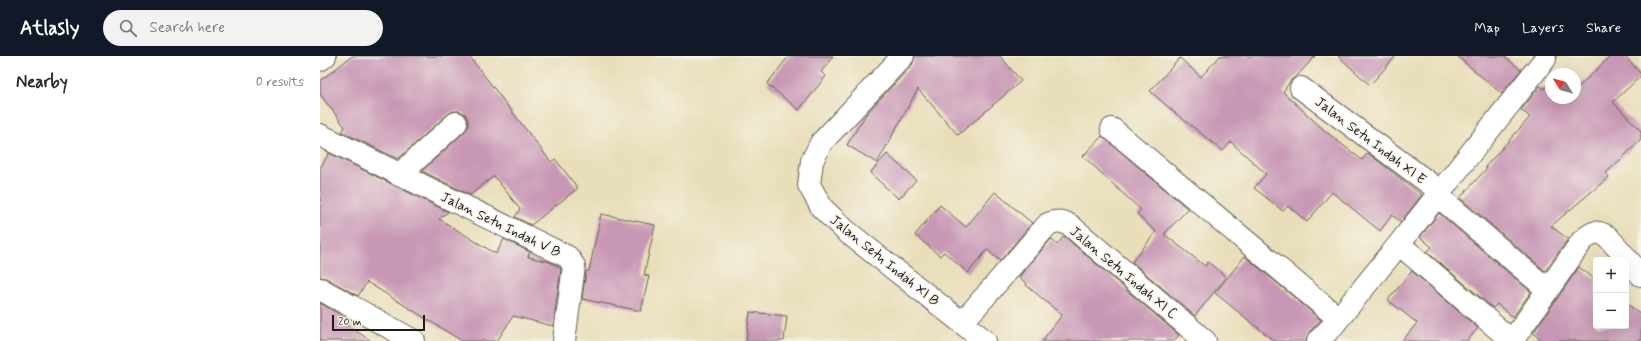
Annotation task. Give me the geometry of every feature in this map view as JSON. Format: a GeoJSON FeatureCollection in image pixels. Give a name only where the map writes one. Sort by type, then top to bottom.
{"type":"FeatureCollection","features":[{"type":"Feature","properties":{"kind":"street"},"geometry":{"type":"LineString","coordinates":[[320,60],[325,56]]}},
{"type":"Feature","properties":{"kind":"street","name":"Jalan Setu Indah XI B"},"geometry":{"type":"LineString","coordinates":[[903,56],[821,143],[812,161],[809,185],[822,208],[846,230],[984,341]]}},
{"type":"Feature","properties":{"kind":"street"},"geometry":{"type":"LineString","coordinates":[[1318,341],[1331,328],[1399,244],[1545,60]]}},
{"type":"Feature","properties":{"kind":"street","name":"Jalan Setu Indah XI E"},"geometry":{"type":"LineString","coordinates":[[1301,88],[1439,194],[1548,290]]}},
{"type":"Feature","properties":{"kind":"street"},"geometry":{"type":"LineString","coordinates":[[400,175],[456,123]]}},
{"type":"Feature","properties":{"kind":"street"},"geometry":{"type":"LineString","coordinates":[[1112,129],[1338,318]]}},
{"type":"Feature","properties":{"kind":"street","name":"Jalan Setu Indah V B"},"geometry":{"type":"LineString","coordinates":[[320,135],[568,257],[574,266],[564,341]]}},
{"type":"Feature","properties":{"kind":"street","name":"Jalan Setu Indah XI C"},"geometry":{"type":"LineString","coordinates":[[962,323],[1048,224],[1056,221],[1065,222],[1071,226],[1205,341]]}},
{"type":"Feature","properties":{"kind":"street"},"geometry":{"type":"LineString","coordinates":[[1399,244],[1512,341],[1582,240],[1589,234],[1596,232],[1608,237],[1641,275]]}},
{"type":"Feature","properties":{"kind":"street"},"geometry":{"type":"LineString","coordinates":[[320,289],[414,341]]}},
{"type":"Feature","properties":{"kind":"building"},"geometry":{"type":"Polygon","coordinates":[[[352,56],[469,56],[551,162],[555,159],[578,188],[531,225],[515,217],[520,209],[494,176],[470,195],[422,171],[468,127],[468,120],[465,114],[459,111],[453,111],[448,114],[398,159],[342,132],[345,127],[320,94],[320,81],[352,56]]]}},
{"type":"Feature","properties":{"kind":"building"},"geometry":{"type":"Polygon","coordinates":[[[789,56],[833,56],[821,72],[826,76],[799,110],[767,84],[789,56]]]}},
{"type":"Feature","properties":{"kind":"building"},"geometry":{"type":"Polygon","coordinates":[[[915,56],[1000,56],[1021,81],[958,135],[918,89],[877,163],[847,145],[866,114],[912,65],[915,56]]]}},
{"type":"Feature","properties":{"kind":"building"},"geometry":{"type":"Polygon","coordinates":[[[1220,56],[1315,56],[1297,76],[1291,80],[1283,92],[1325,131],[1362,160],[1368,153],[1422,195],[1401,222],[1392,215],[1380,231],[1332,192],[1307,222],[1288,206],[1283,211],[1254,188],[1266,174],[1231,142],[1223,151],[1150,91],[1180,58],[1201,77],[1220,56]]]}},
{"type":"Feature","properties":{"kind":"building"},"geometry":{"type":"Polygon","coordinates":[[[1338,56],[1396,56],[1370,85],[1338,56]]]}},
{"type":"Feature","properties":{"kind":"building"},"geometry":{"type":"Polygon","coordinates":[[[1457,56],[1504,56],[1521,70],[1502,94],[1457,56]]]}},
{"type":"Feature","properties":{"kind":"building"},"geometry":{"type":"Polygon","coordinates":[[[1611,56],[1625,56],[1641,74],[1641,76],[1613,102],[1641,131],[1641,140],[1606,173],[1609,177],[1551,226],[1568,239],[1545,271],[1460,198],[1487,168],[1485,167],[1530,117],[1521,110],[1540,86],[1544,89],[1545,88],[1545,104],[1581,104],[1581,84],[1611,56]]]}},
{"type":"Feature","properties":{"kind":"building"},"geometry":{"type":"Polygon","coordinates":[[[1102,136],[1188,209],[1164,234],[1205,266],[1208,262],[1226,277],[1195,316],[1132,262],[1156,232],[1137,214],[1141,210],[1083,156],[1102,136]]]}},
{"type":"Feature","properties":{"kind":"building"},"geometry":{"type":"Polygon","coordinates":[[[329,153],[448,212],[439,219],[496,254],[504,239],[530,252],[528,257],[550,262],[559,267],[561,269],[553,326],[513,316],[497,341],[462,341],[367,282],[358,296],[326,278],[320,277],[320,168],[329,153]]]}},
{"type":"Feature","properties":{"kind":"building"},"geometry":{"type":"Polygon","coordinates":[[[887,154],[916,180],[899,199],[870,173],[887,154]]]}},
{"type":"Feature","properties":{"kind":"building"},"geometry":{"type":"Polygon","coordinates":[[[995,192],[1032,223],[1000,261],[987,250],[968,273],[944,252],[940,256],[915,235],[940,205],[966,227],[995,192]]]}},
{"type":"Feature","properties":{"kind":"building"},"geometry":{"type":"Polygon","coordinates":[[[1439,213],[1531,292],[1513,317],[1497,304],[1493,308],[1427,252],[1432,247],[1420,237],[1439,213]]]}},
{"type":"Feature","properties":{"kind":"building"},"geometry":{"type":"Polygon","coordinates":[[[601,214],[655,225],[644,275],[649,276],[641,311],[582,299],[586,271],[589,271],[601,214]]]}},
{"type":"Feature","properties":{"kind":"building"},"geometry":{"type":"Polygon","coordinates":[[[1064,236],[1179,335],[1174,341],[1042,341],[1062,315],[1026,285],[1027,284],[1019,277],[1051,239],[1057,245],[1064,236]]]}},
{"type":"Feature","properties":{"kind":"building"},"geometry":{"type":"Polygon","coordinates":[[[1245,256],[1321,320],[1309,332],[1306,341],[1274,341],[1215,293],[1245,256]]]}},
{"type":"Feature","properties":{"kind":"building"},"geometry":{"type":"Polygon","coordinates":[[[1579,267],[1593,278],[1593,329],[1629,329],[1629,305],[1641,314],[1641,341],[1543,341],[1533,333],[1579,267]]]}},
{"type":"Feature","properties":{"kind":"building"},"geometry":{"type":"Polygon","coordinates":[[[1412,271],[1478,328],[1467,341],[1402,341],[1417,323],[1388,300],[1412,271]]]}},
{"type":"Feature","properties":{"kind":"building"},"geometry":{"type":"Polygon","coordinates":[[[320,303],[344,317],[341,321],[371,341],[320,341],[320,303]]]}},
{"type":"Feature","properties":{"kind":"building"},"geometry":{"type":"Polygon","coordinates":[[[750,312],[787,316],[784,341],[746,341],[750,312]]]}}]}
